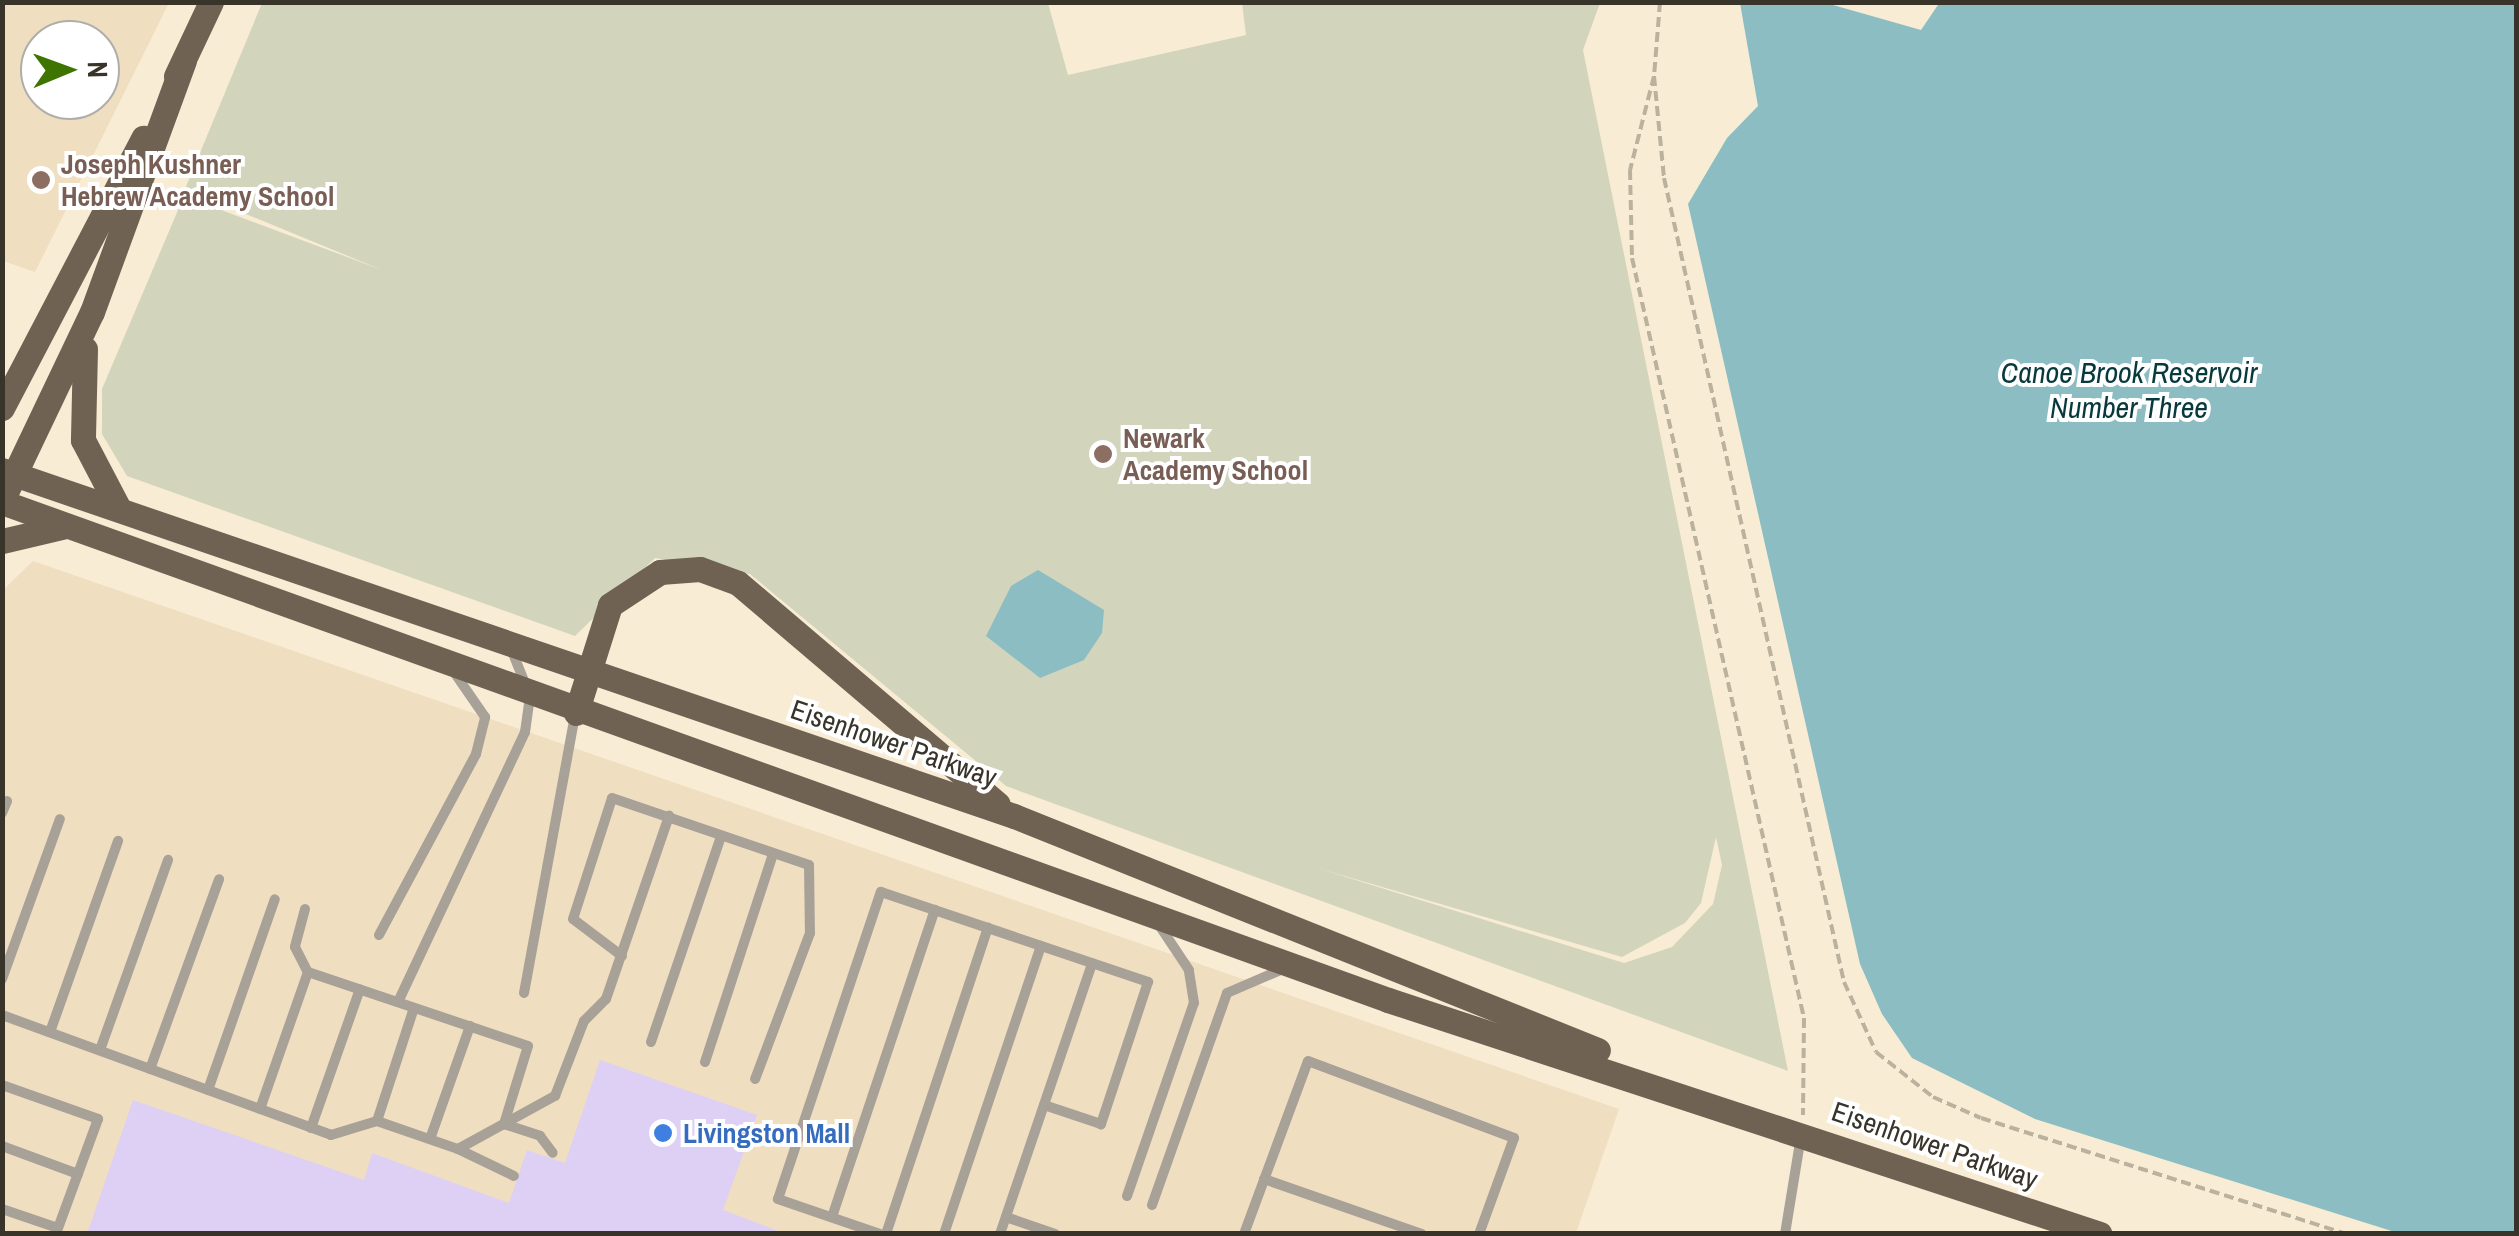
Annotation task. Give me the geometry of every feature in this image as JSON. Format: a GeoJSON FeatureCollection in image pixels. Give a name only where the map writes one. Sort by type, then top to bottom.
{"type":"FeatureCollection","features":[{"type":"Feature","properties":{"kind":"main road"},"geometry":{"type":"LineString","coordinates":[[2,408],[211,2]]}},
{"type":"Feature","properties":{"kind":"main road"},"geometry":{"type":"LineString","coordinates":[[6,487],[92,312],[184,61]]}},
{"type":"Feature","properties":{"kind":"main road"},"geometry":{"type":"LineString","coordinates":[[92,312],[79,382],[84,440],[120,509]]}},
{"type":"Feature","properties":{"kind":"main road","name":"Eisenhower Parkway"},"geometry":{"type":"LineString","coordinates":[[6,487],[120,509],[1014,816],[1750,1113]]}},
{"type":"Feature","properties":{"kind":"main road","name":"Eisenhower Parkway"},"geometry":{"type":"LineString","coordinates":[[6,487],[67,526],[576,713],[1292,966],[1802,1130],[2100,1234]]}},
{"type":"Feature","properties":{"kind":"main road"},"geometry":{"type":"LineString","coordinates":[[2,541],[67,526]]}},
{"type":"Feature","properties":{"kind":"main road"},"geometry":{"type":"LineString","coordinates":[[576,713],[582,669],[599,622],[624,591],[660,572],[720,574],[1014,816]]}},
{"type":"Feature","properties":{"kind":"lane"},"geometry":{"type":"LineString","coordinates":[[398,1002],[417,948],[507,774],[530,696],[508,642]]}},
{"type":"Feature","properties":{"kind":"lane"},"geometry":{"type":"LineString","coordinates":[[379,934],[476,754],[485,717],[446,665]]}},
{"type":"Feature","properties":{"kind":"lane"},"geometry":{"type":"LineString","coordinates":[[524,993],[576,713]]}},
{"type":"Feature","properties":{"kind":"lane"},"geometry":{"type":"LineString","coordinates":[[622,956],[590,941],[573,920],[612,798],[809,865],[810,933],[756,1079]]}},
{"type":"Feature","properties":{"kind":"lane"},"geometry":{"type":"LineString","coordinates":[[2,813],[7,800]]}},
{"type":"Feature","properties":{"kind":"lane"},"geometry":{"type":"LineString","coordinates":[[458,1150],[556,1096],[622,956],[669,816]]}},
{"type":"Feature","properties":{"kind":"lane"},"geometry":{"type":"LineString","coordinates":[[2,979],[60,819]]}},
{"type":"Feature","properties":{"kind":"lane"},"geometry":{"type":"LineString","coordinates":[[651,1042],[721,836]]}},
{"type":"Feature","properties":{"kind":"lane"},"geometry":{"type":"LineString","coordinates":[[50,1032],[118,841]]}},
{"type":"Feature","properties":{"kind":"lane"},"geometry":{"type":"LineString","coordinates":[[705,1062],[773,854]]}},
{"type":"Feature","properties":{"kind":"lane"},"geometry":{"type":"LineString","coordinates":[[100,1050],[168,860]]}},
{"type":"Feature","properties":{"kind":"lane"},"geometry":{"type":"LineString","coordinates":[[150,1069],[219,879]]}},
{"type":"Feature","properties":{"kind":"lane"},"geometry":{"type":"LineString","coordinates":[[988,928],[883,1234],[778,1199],[881,892],[935,910],[1148,982],[1101,1124],[1044,1106]]}},
{"type":"Feature","properties":{"kind":"lane"},"geometry":{"type":"LineString","coordinates":[[208,1090],[274,899]]}},
{"type":"Feature","properties":{"kind":"lane"},"geometry":{"type":"LineString","coordinates":[[305,910],[295,947],[308,972],[528,1046],[504,1124]]}},
{"type":"Feature","properties":{"kind":"lane"},"geometry":{"type":"LineString","coordinates":[[832,1217],[935,910]]}},
{"type":"Feature","properties":{"kind":"lane"},"geometry":{"type":"LineString","coordinates":[[1127,1196],[1194,1003],[1190,970],[1152,917]]}},
{"type":"Feature","properties":{"kind":"lane"},"geometry":{"type":"LineString","coordinates":[[944,1234],[1041,946]]}},
{"type":"Feature","properties":{"kind":"lane"},"geometry":{"type":"LineString","coordinates":[[1000,1234],[1092,963]]}},
{"type":"Feature","properties":{"kind":"lane"},"geometry":{"type":"LineString","coordinates":[[1152,1205],[1227,993],[1292,966]]}},
{"type":"Feature","properties":{"kind":"lane"},"geometry":{"type":"LineString","coordinates":[[260,1109],[308,972]]}},
{"type":"Feature","properties":{"kind":"lane"},"geometry":{"type":"LineString","coordinates":[[311,1128],[360,989]]}},
{"type":"Feature","properties":{"kind":"lane"},"geometry":{"type":"LineString","coordinates":[[377,1122],[414,1008]]}},
{"type":"Feature","properties":{"kind":"lane"},"geometry":{"type":"LineString","coordinates":[[2,1015],[331,1135],[377,1122],[458,1150],[514,1176]]}},
{"type":"Feature","properties":{"kind":"lane"},"geometry":{"type":"LineString","coordinates":[[430,1140],[470,1026]]}},
{"type":"Feature","properties":{"kind":"lane"},"geometry":{"type":"LineString","coordinates":[[1244,1234],[1308,1061],[1514,1138],[1479,1234]]}},
{"type":"Feature","properties":{"kind":"lane"},"geometry":{"type":"LineString","coordinates":[[2,1085],[98,1118],[57,1231],[2,1209]]}},
{"type":"Feature","properties":{"kind":"lane"},"geometry":{"type":"LineString","coordinates":[[504,1124],[540,1136],[553,1154]]}},
{"type":"Feature","properties":{"kind":"lane"},"geometry":{"type":"LineString","coordinates":[[1785,1234],[1802,1130]]}},
{"type":"Feature","properties":{"kind":"lane"},"geometry":{"type":"LineString","coordinates":[[2,1146],[78,1174]]}},
{"type":"Feature","properties":{"kind":"lane"},"geometry":{"type":"LineString","coordinates":[[1264,1179],[1422,1234]]}},
{"type":"Feature","properties":{"kind":"lane"},"geometry":{"type":"LineString","coordinates":[[1006,1217],[1055,1234]]}},
{"type":"Feature","properties":{"kind":"path"},"geometry":{"type":"LineString","coordinates":[[1660,2],[1654,76],[1630,170],[1632,258],[1804,1018],[1802,1130]]}},
{"type":"Feature","properties":{"kind":"path"},"geometry":{"type":"LineString","coordinates":[[1654,76],[1668,197],[1813,847],[1844,982],[1876,1052],[1933,1097],[1981,1118],[2347,1234]]}},
{"type":"Feature","properties":{"kind":"shaded area","name":"Joseph Kushner Hebrew Academy School"},"geometry":{"type":"Polygon","coordinates":[[[3,3],[169,3],[120,101],[120,20],[20,20],[20,120],[111,120],[35,272],[3,261],[3,3]]]}},
{"type":"Feature","properties":{"kind":"shaded area","name":"Livingston Mall"},"geometry":{"type":"Polygon","coordinates":[[[33,561],[1619,1109],[1576,1233],[3,1233],[2,591],[33,561]]]}},
{"type":"Feature","properties":{"kind":"green space","name":"Newark Academy School"},"geometry":{"type":"Polygon","coordinates":[[[262,3],[1048,3],[1068,75],[1246,35],[1242,3],[1600,3],[1583,50],[1788,1071],[1006,786],[750,574],[655,558],[575,636],[127,476],[102,434],[102,389],[184,196],[382,270],[185,189],[262,3]],[[1716,837],[1701,903],[1685,923],[1622,957],[1317,868],[1624,963],[1672,947],[1713,904],[1722,865],[1716,837]]]}},
{"type":"Feature","properties":{"kind":"water","name":"Canoe Brook Reservoir Number Three"},"geometry":{"type":"Polygon","coordinates":[[[1940,2],[2516,3],[2516,1233],[2398,1233],[2035,1119],[1912,1058],[1882,1014],[1860,964],[1688,204],[1727,138],[1758,106],[1740,3],[1826,3],[1921,30],[1940,2]]]}},
{"type":"Feature","properties":{"kind":"water"},"geometry":{"type":"Polygon","coordinates":[[[1038,570],[1104,610],[1102,633],[1084,660],[1040,678],[986,636],[1011,586],[1038,570]]]}},
{"type":"Feature","properties":{"kind":"building","name":"Livingston Mall"},"geometry":{"type":"Polygon","coordinates":[[[600,1060],[757,1115],[723,1210],[786,1234],[87,1234],[133,1100],[364,1180],[372,1153],[509,1203],[527,1150],[565,1163],[600,1060]]]}},
{"type":"Feature","properties":{"kind":"place","name":"Joseph Kushner Hebrew Academy School"},"geometry":{"type":"Point","coordinates":[41,180]}},
{"type":"Feature","properties":{"kind":"place","name":"Newark Academy School"},"geometry":{"type":"Point","coordinates":[1103,454]}},
{"type":"Feature","properties":{"kind":"place","name":"Livingston Mall"},"geometry":{"type":"Point","coordinates":[663,1133]}}]}
